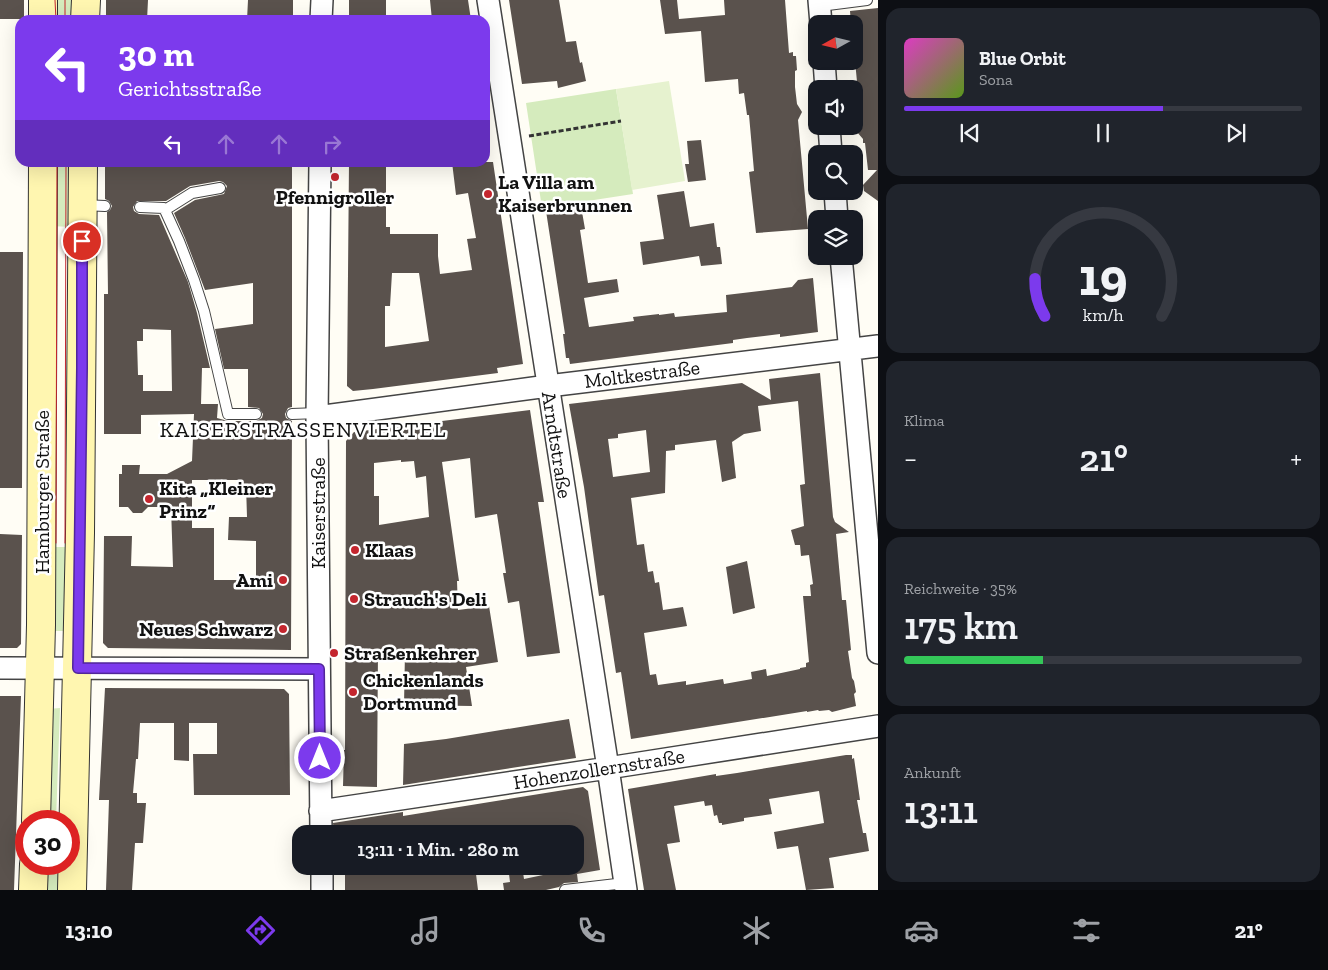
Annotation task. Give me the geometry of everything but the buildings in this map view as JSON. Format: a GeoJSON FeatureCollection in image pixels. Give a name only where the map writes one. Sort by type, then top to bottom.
{"type":"FeatureCollection","features":[{"type":"Feature","properties":{"kind":"main road"},"geometry":{"type":"LineString","coordinates":[[43,0],[43,15]]}},
{"type":"Feature","properties":{"kind":"main road"},"geometry":{"type":"LineString","coordinates":[[85,15],[86,0]]}},
{"type":"Feature","properties":{"kind":"main road","name":"Hamburger Straße"},"geometry":{"type":"LineString","coordinates":[[36,810],[41,668],[43,167]]}},
{"type":"Feature","properties":{"kind":"main road","name":"Hamburger Straße"},"geometry":{"type":"LineString","coordinates":[[72,890],[78,668],[82,368],[93,205],[84,167]]}},
{"type":"Feature","properties":{"kind":"main road"},"geometry":{"type":"LineString","coordinates":[[32,890],[33,875]]}},
{"type":"Feature","properties":{"kind":"street"},"geometry":{"type":"LineString","coordinates":[[321,15],[322,0]]}},
{"type":"Feature","properties":{"kind":"street","name":"Arndtstraße"},"geometry":{"type":"LineString","coordinates":[[488,0],[625,886]]}},
{"type":"Feature","properties":{"kind":"street","name":"Kaiserstraße"},"geometry":{"type":"LineString","coordinates":[[320,167],[318,415],[321,825]]}},
{"type":"Feature","properties":{"kind":"street"},"geometry":{"type":"LineString","coordinates":[[842,265],[857,446],[878,653]]}},
{"type":"Feature","properties":{"kind":"street","name":"Moltkestraße"},"geometry":{"type":"LineString","coordinates":[[318,415],[878,346]]}},
{"type":"Feature","properties":{"kind":"street"},"geometry":{"type":"LineString","coordinates":[[0,668],[319,669]]}},
{"type":"Feature","properties":{"kind":"street","name":"Hohenzollernstraße"},"geometry":{"type":"LineString","coordinates":[[320,811],[878,726]]}},
{"type":"Feature","properties":{"kind":"street"},"geometry":{"type":"LineString","coordinates":[[322,875],[322,890]]}},
{"type":"Feature","properties":{"kind":"lane"},"geometry":{"type":"LineString","coordinates":[[820,10],[867,0]]}},
{"type":"Feature","properties":{"kind":"lane"},"geometry":{"type":"LineString","coordinates":[[165,210],[192,193],[220,188]]}},
{"type":"Feature","properties":{"kind":"lane"},"geometry":{"type":"LineString","coordinates":[[140,207],[164,208],[179,241],[204,311],[228,414],[256,414]]}},
{"type":"Feature","properties":{"kind":"lane"},"geometry":{"type":"LineString","coordinates":[[292,414],[318,415]]}},
{"type":"Feature","properties":{"kind":"lane"},"geometry":{"type":"LineString","coordinates":[[565,890],[625,886]]}},
{"type":"Feature","properties":{"kind":"path"},"geometry":{"type":"LineString","coordinates":[[511,139],[621,121]]}},
{"type":"Feature","properties":{"kind":"green space"},"geometry":{"type":"Polygon","coordinates":[[[49,0],[72,0],[73,15],[49,15],[49,0]]]}},
{"type":"Feature","properties":{"kind":"green space"},"geometry":{"type":"Polygon","coordinates":[[[669,81],[685,181],[632,190],[616,89],[669,81]]]}},
{"type":"Feature","properties":{"kind":"green space"},"geometry":{"type":"Polygon","coordinates":[[[616,89],[633,194],[542,208],[526,103],[616,89]]]}},
{"type":"Feature","properties":{"kind":"green space"},"geometry":{"type":"Polygon","coordinates":[[[49,167],[74,167],[73,227],[49,226],[49,167]]]}},
{"type":"Feature","properties":{"kind":"green space"},"geometry":{"type":"Polygon","coordinates":[[[52,547],[67,547],[70,631],[55,631],[55,571],[49,552],[52,547]]]}},
{"type":"Feature","properties":{"kind":"green space"},"geometry":{"type":"Polygon","coordinates":[[[60,708],[56,810],[46,810],[48,709],[60,708]]]}},
{"type":"Feature","properties":{"kind":"green space"},"geometry":{"type":"Polygon","coordinates":[[[43,875],[59,875],[61,890],[42,890],[43,875]]]}},
{"type":"Feature","properties":{"kind":"tram line"},"geometry":{"type":"LineString","coordinates":[[55,0],[56,15]]}},
{"type":"Feature","properties":{"kind":"tram line"},"geometry":{"type":"LineString","coordinates":[[65,0],[65,15]]}},
{"type":"Feature","properties":{"kind":"tram line"},"geometry":{"type":"LineString","coordinates":[[56,543],[57,167]]}},
{"type":"Feature","properties":{"kind":"tram line"},"geometry":{"type":"LineString","coordinates":[[65,543],[66,167]]}},
{"type":"Feature","properties":{"kind":"place","name":"Pfennigroller"},"geometry":{"type":"Point","coordinates":[335,177]}},
{"type":"Feature","properties":{"kind":"place","name":"La Villa am Kaiserbrunnen"},"geometry":{"type":"Point","coordinates":[488,194]}},
{"type":"Feature","properties":{"kind":"place","name":"Kita „Kleiner Prinz“"},"geometry":{"type":"Point","coordinates":[149,499]}},
{"type":"Feature","properties":{"kind":"place","name":"Klaas"},"geometry":{"type":"Point","coordinates":[355,550]}},
{"type":"Feature","properties":{"kind":"place","name":"Ami"},"geometry":{"type":"Point","coordinates":[283,580]}},
{"type":"Feature","properties":{"kind":"place","name":"Strauch's Deli"},"geometry":{"type":"Point","coordinates":[354,599]}},
{"type":"Feature","properties":{"kind":"place","name":"Neues Schwarz"},"geometry":{"type":"Point","coordinates":[283,629]}},
{"type":"Feature","properties":{"kind":"place","name":"Straßenkehrer"},"geometry":{"type":"Point","coordinates":[334,653]}},
{"type":"Feature","properties":{"kind":"place","name":"Chickenlands Dortmund"},"geometry":{"type":"Point","coordinates":[353,692]}},
{"type":"Feature","properties":{"kind":"district","name":"KAISERSTRASSENVIERTEL"},"geometry":{"type":"Point","coordinates":[303,429]}},
{"type":"Feature","properties":{"kind":"route"},"geometry":{"type":"LineString","coordinates":[[82,241],[78,668],[319,669],[320,758]]}}]}
